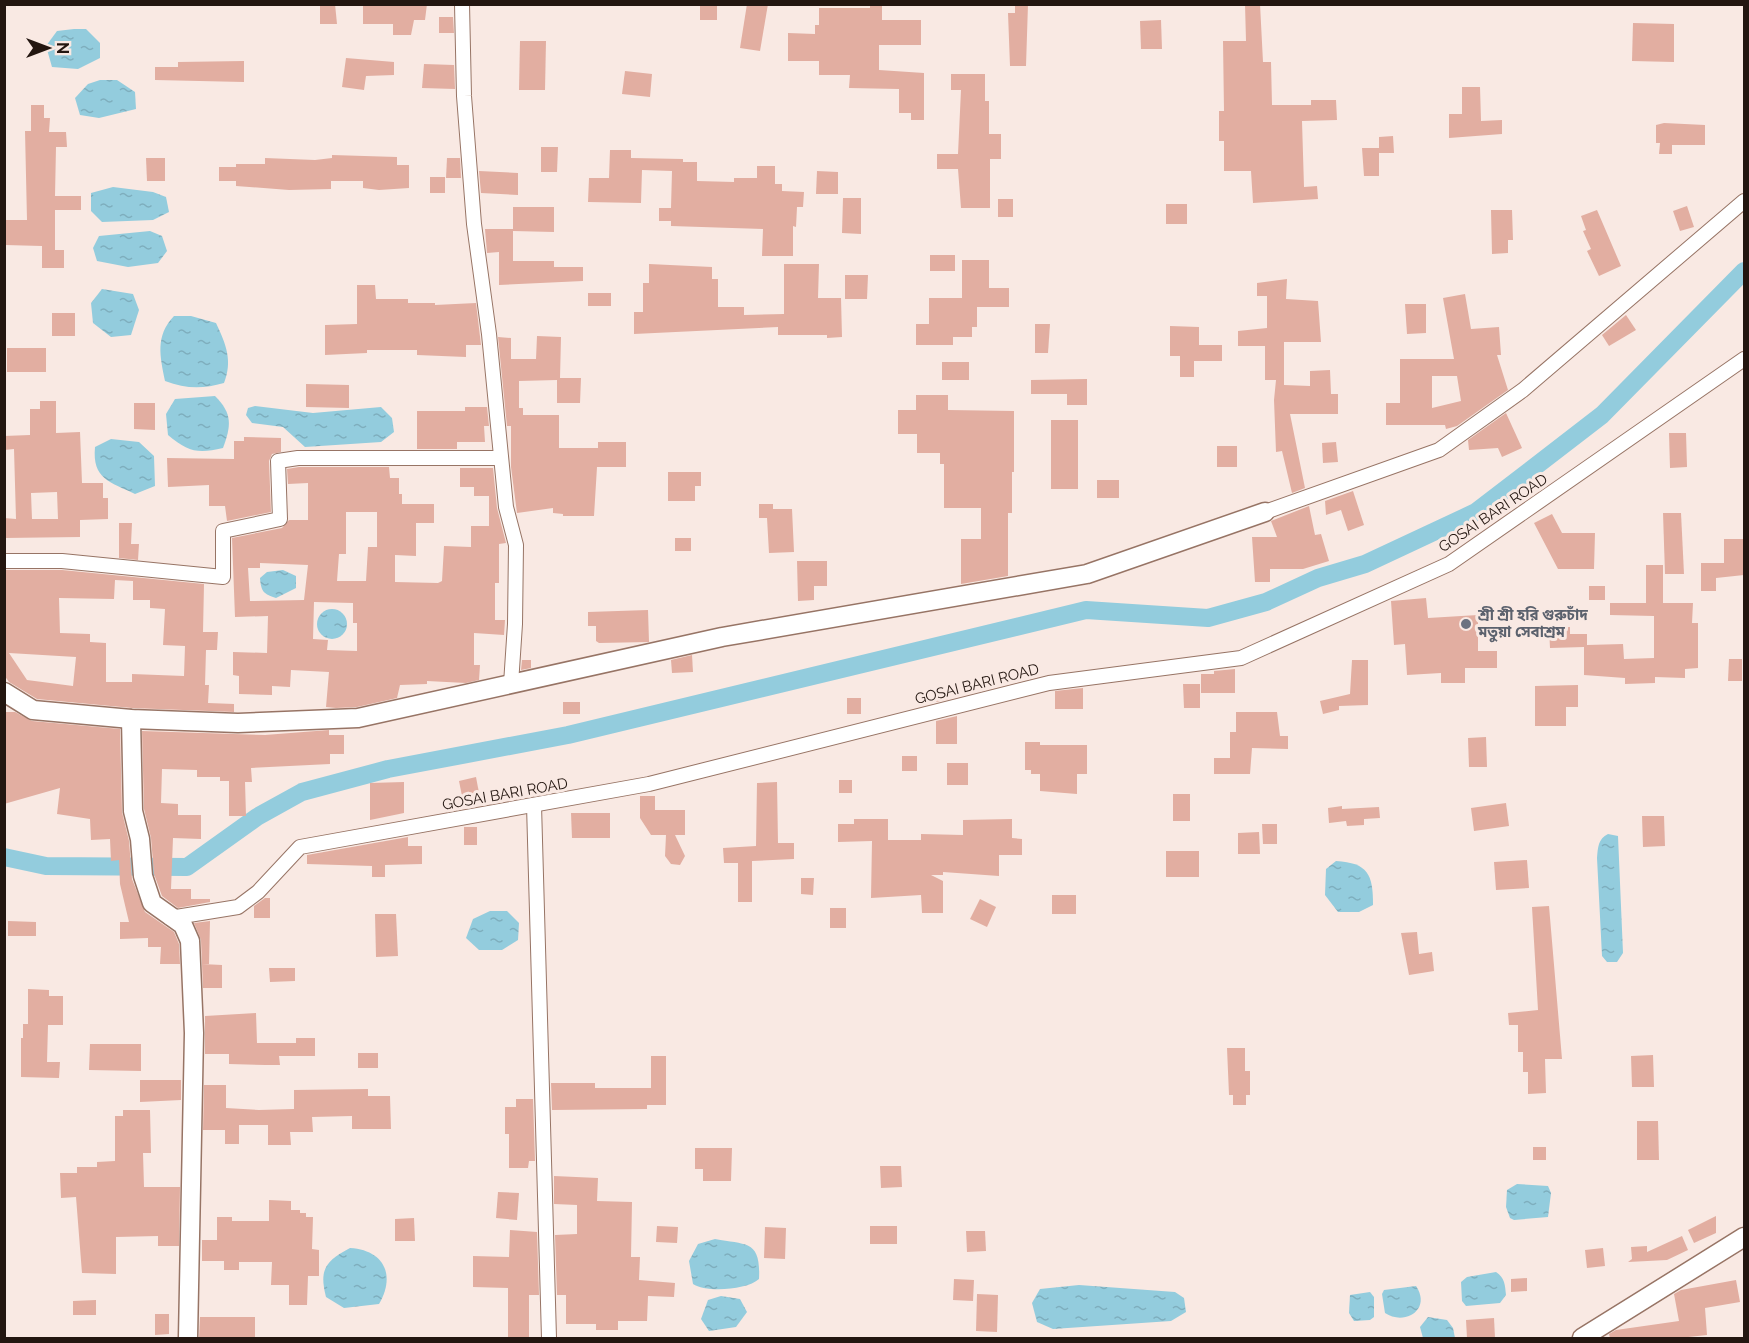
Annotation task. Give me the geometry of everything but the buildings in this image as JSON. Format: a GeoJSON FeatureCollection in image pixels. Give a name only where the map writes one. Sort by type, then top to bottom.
{"type":"FeatureCollection","features":[{"type":"Feature","properties":{"kind":"street"},"geometry":{"type":"LineString","coordinates":[[462,4],[464,96],[474,224],[489,334],[506,507],[516,544],[515,624],[511,684]]}},
{"type":"Feature","properties":{"kind":"street"},"geometry":{"type":"LineString","coordinates":[[4,692],[33,710],[131,719],[238,723],[358,718],[722,637],[1087,574],[1439,450],[1523,390],[1744,201]]}},
{"type":"Feature","properties":{"kind":"street","name":"GOSAI BARI ROAD"},"geometry":{"type":"LineString","coordinates":[[170,918],[238,908],[258,892],[300,847],[649,784],[1049,682],[1241,658],[1449,564],[1744,359]]}},
{"type":"Feature","properties":{"kind":"street"},"geometry":{"type":"LineString","coordinates":[[4,561],[62,561],[223,577],[223,531],[280,519],[278,461],[298,458],[500,458]]}},
{"type":"Feature","properties":{"kind":"street"},"geometry":{"type":"LineString","coordinates":[[131,719],[133,811],[140,839],[143,876],[152,903],[170,918],[183,925],[190,941],[194,1033],[188,1338]]}},
{"type":"Feature","properties":{"kind":"street"},"geometry":{"type":"LineString","coordinates":[[534,805],[549,1338]]}},
{"type":"Feature","properties":{"kind":"street"},"geometry":{"type":"LineString","coordinates":[[1582,1338],[1744,1237]]}},
{"type":"Feature","properties":{"kind":"water"},"geometry":{"type":"Polygon","coordinates":[[[86,29],[100,43],[100,58],[78,69],[52,67],[46,46],[57,31],[86,29]]]}},
{"type":"Feature","properties":{"kind":"water"},"geometry":{"type":"Polygon","coordinates":[[[100,80],[117,80],[135,92],[136,109],[99,118],[80,115],[75,98],[88,84],[100,80]]]}},
{"type":"Feature","properties":{"kind":"water"},"geometry":{"type":"Polygon","coordinates":[[[113,187],[153,192],[166,197],[169,212],[153,220],[102,222],[91,211],[91,193],[113,187]]]}},
{"type":"Feature","properties":{"kind":"water"},"geometry":{"type":"Polygon","coordinates":[[[150,231],[162,236],[167,251],[158,263],[128,267],[97,261],[93,248],[99,236],[150,231]]]}},
{"type":"Feature","properties":{"kind":"water"},"geometry":{"type":"Polygon","coordinates":[[[102,289],[133,294],[139,310],[131,335],[111,337],[93,323],[91,303],[102,289]]]}},
{"type":"Feature","properties":{"kind":"water"},"geometry":{"type":"Polygon","coordinates":[[[174,316],[191,316],[216,323],[223,338],[228,360],[224,383],[195,387],[180,386],[165,381],[161,339],[174,316]]]}},
{"type":"Feature","properties":{"kind":"water"},"geometry":{"type":"Polygon","coordinates":[[[215,396],[221,402],[229,420],[223,448],[207,451],[194,450],[168,435],[166,414],[175,399],[215,396]]]}},
{"type":"Feature","properties":{"kind":"water"},"geometry":{"type":"Polygon","coordinates":[[[255,406],[313,413],[381,407],[392,418],[394,432],[381,442],[305,447],[283,427],[252,423],[246,415],[248,408],[255,406]]]}},
{"type":"Feature","properties":{"kind":"water"},"geometry":{"type":"Polygon","coordinates":[[[111,439],[139,442],[154,456],[155,486],[135,494],[104,478],[96,466],[95,447],[111,439]]]}},
{"type":"Feature","properties":{"kind":"water"},"geometry":{"type":"Polygon","coordinates":[[[283,570],[296,576],[296,588],[276,598],[265,593],[260,578],[267,572],[283,570]]]}},
{"type":"Feature","properties":{"kind":"water"},"geometry":{"type":"Polygon","coordinates":[[[332,609],[343,613],[347,624],[343,635],[332,639],[321,635],[317,624],[321,613],[332,609]]]}},
{"type":"Feature","properties":{"kind":"water"},"geometry":{"type":"Polygon","coordinates":[[[1608,834],[1618,836],[1623,953],[1617,962],[1607,962],[1602,956],[1597,858],[1600,841],[1608,834]]]}},
{"type":"Feature","properties":{"kind":"water"},"geometry":{"type":"Polygon","coordinates":[[[1336,861],[1355,864],[1366,872],[1372,885],[1373,905],[1359,912],[1338,912],[1325,895],[1326,869],[1336,861]]]}},
{"type":"Feature","properties":{"kind":"water"},"geometry":{"type":"Polygon","coordinates":[[[490,911],[507,911],[519,923],[518,940],[502,950],[479,950],[466,938],[473,919],[490,911]]]}},
{"type":"Feature","properties":{"kind":"water"},"geometry":{"type":"Polygon","coordinates":[[[1517,1184],[1548,1186],[1551,1193],[1548,1217],[1514,1220],[1510,1218],[1506,1207],[1507,1190],[1517,1184]]]}},
{"type":"Feature","properties":{"kind":"water"},"geometry":{"type":"Polygon","coordinates":[[[715,1239],[750,1247],[757,1257],[759,1279],[745,1286],[726,1289],[707,1289],[693,1284],[689,1261],[698,1244],[715,1239]]]}},
{"type":"Feature","properties":{"kind":"water"},"geometry":{"type":"Polygon","coordinates":[[[350,1248],[371,1254],[384,1266],[386,1283],[379,1304],[344,1308],[326,1297],[323,1280],[326,1267],[335,1257],[350,1248]]]}},
{"type":"Feature","properties":{"kind":"water"},"geometry":{"type":"Polygon","coordinates":[[[1496,1272],[1503,1279],[1506,1295],[1500,1303],[1466,1306],[1462,1301],[1461,1282],[1467,1277],[1496,1272]]]}},
{"type":"Feature","properties":{"kind":"water"},"geometry":{"type":"Polygon","coordinates":[[[1079,1285],[1175,1292],[1184,1298],[1186,1312],[1171,1321],[1053,1329],[1037,1322],[1032,1303],[1040,1289],[1079,1285]]]}},
{"type":"Feature","properties":{"kind":"water"},"geometry":{"type":"Polygon","coordinates":[[[1416,1286],[1421,1302],[1414,1313],[1400,1318],[1385,1313],[1382,1294],[1384,1290],[1416,1286]]]}},
{"type":"Feature","properties":{"kind":"water"},"geometry":{"type":"Polygon","coordinates":[[[1370,1292],[1374,1297],[1374,1317],[1370,1320],[1354,1321],[1349,1313],[1350,1295],[1370,1292]]]}},
{"type":"Feature","properties":{"kind":"water"},"geometry":{"type":"Polygon","coordinates":[[[721,1296],[740,1299],[747,1312],[736,1327],[709,1331],[701,1319],[708,1300],[721,1296]]]}},
{"type":"Feature","properties":{"kind":"water"},"geometry":{"type":"Polygon","coordinates":[[[1428,1317],[1447,1320],[1453,1328],[1455,1338],[1423,1338],[1420,1327],[1428,1317]]]}},
{"type":"Feature","properties":{"kind":"waterway"},"geometry":{"type":"LineString","coordinates":[[4,857],[46,866],[187,867],[257,817],[302,792],[388,769],[568,735],[1086,610],[1208,618],[1266,602],[1318,578],[1365,564],[1476,512],[1602,415],[1744,271]]}},
{"type":"Feature","properties":{"kind":"place","name":"শ্রী শ্রী হরি গুরুচাঁদ মতুয়া সেবাশ্রম"},"geometry":{"type":"Point","coordinates":[1466,624]}}]}
